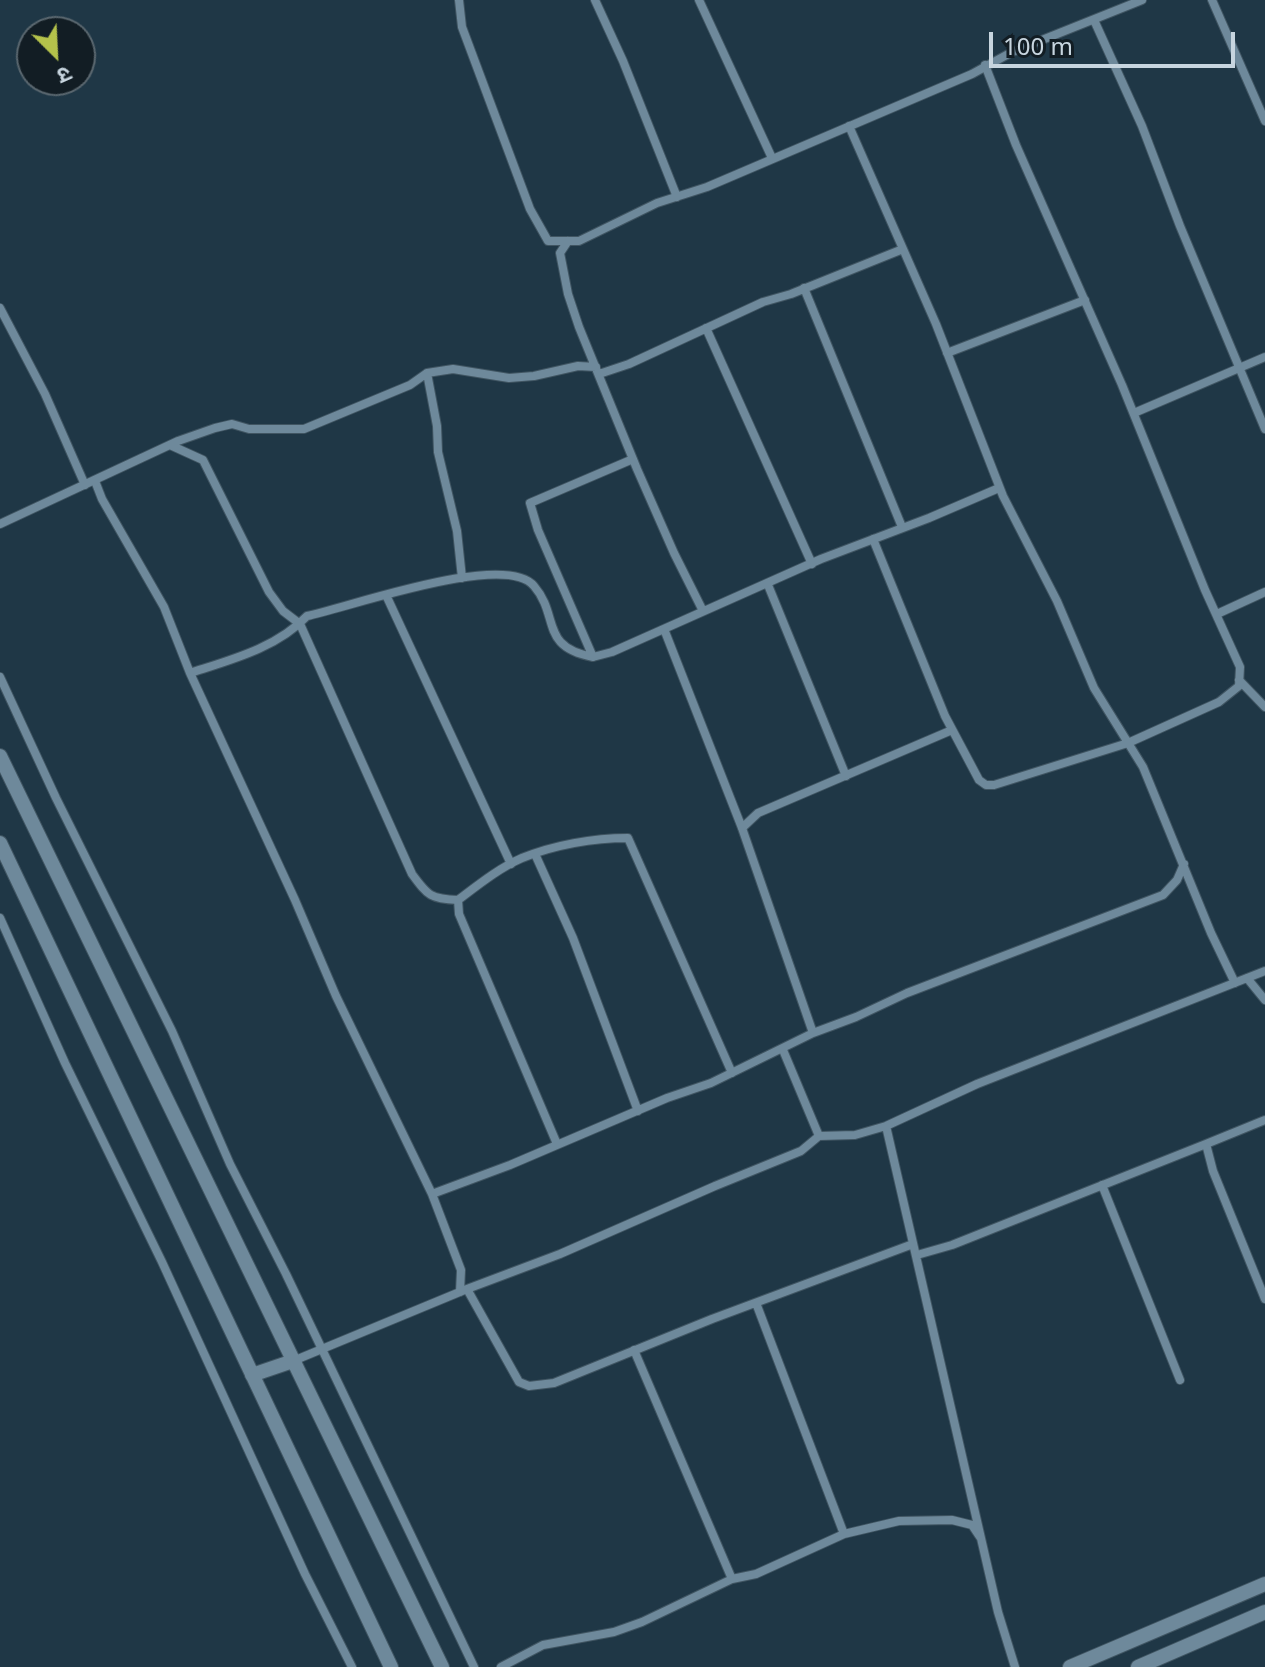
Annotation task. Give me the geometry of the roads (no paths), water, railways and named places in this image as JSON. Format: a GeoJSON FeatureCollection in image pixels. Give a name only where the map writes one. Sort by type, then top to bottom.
{"type":"FeatureCollection","features":[{"type":"Feature","properties":{"kind":"street"},"geometry":{"type":"LineString","coordinates":[[459,0],[462,27],[530,209],[548,241],[579,241],[595,231],[707,187],[1142,0]]}},
{"type":"Feature","properties":{"kind":"street"},"geometry":{"type":"LineString","coordinates":[[595,0],[623,61],[677,197]]}},
{"type":"Feature","properties":{"kind":"street"},"geometry":{"type":"LineString","coordinates":[[699,0],[772,158]]}},
{"type":"Feature","properties":{"kind":"street"},"geometry":{"type":"LineString","coordinates":[[1212,0],[1265,121]]}},
{"type":"Feature","properties":{"kind":"street"},"geometry":{"type":"LineString","coordinates":[[1094,20],[1142,126],[1180,226],[1265,429]]}},
{"type":"Feature","properties":{"kind":"street"},"geometry":{"type":"LineString","coordinates":[[873,539],[952,730],[979,780],[986,785],[1128,743],[1219,702],[1239,686],[1240,667],[1134,413],[1016,145],[985,65]]}},
{"type":"Feature","properties":{"kind":"street"},"geometry":{"type":"LineString","coordinates":[[849,126],[947,353],[999,488],[1057,601],[1094,688],[1143,767],[1211,933],[1235,983]]}},
{"type":"Feature","properties":{"kind":"street"},"geometry":{"type":"LineString","coordinates":[[568,241],[560,253],[568,294],[633,459],[703,611]]}},
{"type":"Feature","properties":{"kind":"street"},"geometry":{"type":"LineString","coordinates":[[0,524],[170,445],[215,428],[232,424],[249,429],[304,429],[398,390],[427,373],[453,369],[509,378],[578,366],[597,370],[629,364],[763,302],[903,249]]}},
{"type":"Feature","properties":{"kind":"street"},"geometry":{"type":"LineString","coordinates":[[804,288],[902,527]]}},
{"type":"Feature","properties":{"kind":"street"},"geometry":{"type":"LineString","coordinates":[[947,353],[1085,300]]}},
{"type":"Feature","properties":{"kind":"street"},"geometry":{"type":"LineString","coordinates":[[0,308],[45,394],[85,485]]}},
{"type":"Feature","properties":{"kind":"street"},"geometry":{"type":"LineString","coordinates":[[706,328],[812,564]]}},
{"type":"Feature","properties":{"kind":"street"},"geometry":{"type":"LineString","coordinates":[[1134,413],[1265,357]]}},
{"type":"Feature","properties":{"kind":"street"},"geometry":{"type":"LineString","coordinates":[[427,373],[437,426],[438,452],[457,531],[462,578]]}},
{"type":"Feature","properties":{"kind":"street"},"geometry":{"type":"LineString","coordinates":[[170,445],[203,460],[269,592],[283,611],[300,624],[412,874],[425,892],[437,899],[458,900],[511,864],[535,854],[609,838],[628,838],[732,1073]]}},
{"type":"Feature","properties":{"kind":"street"},"geometry":{"type":"LineString","coordinates":[[593,657],[538,530],[530,503],[633,459]]}},
{"type":"Feature","properties":{"kind":"street"},"geometry":{"type":"LineString","coordinates":[[95,481],[102,499],[164,607],[190,673],[336,996],[432,1194],[461,1270],[464,1290],[519,1382],[529,1386],[554,1383],[913,1244]]}},
{"type":"Feature","properties":{"kind":"street"},"geometry":{"type":"LineString","coordinates":[[190,673],[241,656],[293,632],[307,616],[462,578],[517,575],[534,585],[554,634],[568,650],[593,657],[612,652],[812,564],[999,488]]}},
{"type":"Feature","properties":{"kind":"street"},"geometry":{"type":"LineString","coordinates":[[768,585],[846,776]]}},
{"type":"Feature","properties":{"kind":"street"},"geometry":{"type":"LineString","coordinates":[[1217,614],[1265,592]]}},
{"type":"Feature","properties":{"kind":"street"},"geometry":{"type":"LineString","coordinates":[[386,595],[511,864]]}},
{"type":"Feature","properties":{"kind":"street"},"geometry":{"type":"LineString","coordinates":[[664,629],[742,828],[813,1033]]}},
{"type":"Feature","properties":{"kind":"street"},"geometry":{"type":"LineString","coordinates":[[0,677],[172,1031],[230,1164],[322,1348],[474,1667]]}},
{"type":"Feature","properties":{"kind":"street"},"geometry":{"type":"LineString","coordinates":[[1239,680],[1265,707]]}},
{"type":"Feature","properties":{"kind":"street"},"geometry":{"type":"LineString","coordinates":[[742,828],[758,813],[952,730]]}},
{"type":"Feature","properties":{"kind":"street"},"geometry":{"type":"LineString","coordinates":[[0,756],[442,1667]]}},
{"type":"Feature","properties":{"kind":"street"},"geometry":{"type":"LineString","coordinates":[[0,843],[391,1667]]}},
{"type":"Feature","properties":{"kind":"street"},"geometry":{"type":"LineString","coordinates":[[535,854],[573,938],[638,1111]]}},
{"type":"Feature","properties":{"kind":"street"},"geometry":{"type":"LineString","coordinates":[[432,1194],[732,1073],[813,1033],[907,993],[1163,895],[1177,880],[1185,864]]}},
{"type":"Feature","properties":{"kind":"street"},"geometry":{"type":"LineString","coordinates":[[458,900],[459,914],[471,945],[557,1144]]}},
{"type":"Feature","properties":{"kind":"street"},"geometry":{"type":"LineString","coordinates":[[0,918],[65,1063],[224,1393],[305,1574],[352,1667]]}},
{"type":"Feature","properties":{"kind":"street"},"geometry":{"type":"LineString","coordinates":[[252,1375],[560,1254],[801,1151],[819,1136],[855,1135],[886,1126],[977,1084],[1265,971]]}},
{"type":"Feature","properties":{"kind":"street"},"geometry":{"type":"LineString","coordinates":[[1247,978],[1265,1000]]}},
{"type":"Feature","properties":{"kind":"street"},"geometry":{"type":"LineString","coordinates":[[783,1050],[819,1136]]}},
{"type":"Feature","properties":{"kind":"street"},"geometry":{"type":"LineString","coordinates":[[917,1255],[952,1245],[1265,1120]]}},
{"type":"Feature","properties":{"kind":"street"},"geometry":{"type":"LineString","coordinates":[[886,1126],[998,1612],[1015,1667]]}},
{"type":"Feature","properties":{"kind":"street"},"geometry":{"type":"LineString","coordinates":[[1206,1144],[1213,1171],[1265,1299]]}},
{"type":"Feature","properties":{"kind":"street"},"geometry":{"type":"LineString","coordinates":[[1102,1185],[1180,1380]]}},
{"type":"Feature","properties":{"kind":"street"},"geometry":{"type":"LineString","coordinates":[[756,1303],[844,1534]]}},
{"type":"Feature","properties":{"kind":"street"},"geometry":{"type":"LineString","coordinates":[[634,1350],[732,1579]]}},
{"type":"Feature","properties":{"kind":"street"},"geometry":{"type":"LineString","coordinates":[[501,1667],[543,1645],[614,1632],[642,1622],[711,1592],[732,1579],[756,1574],[844,1534],[899,1521],[952,1520],[972,1525],[983,1540]]}},
{"type":"Feature","properties":{"kind":"street"},"geometry":{"type":"LineString","coordinates":[[1070,1667],[1265,1584]]}},
{"type":"Feature","properties":{"kind":"street"},"geometry":{"type":"LineString","coordinates":[[1138,1667],[1265,1612]]}}]}
